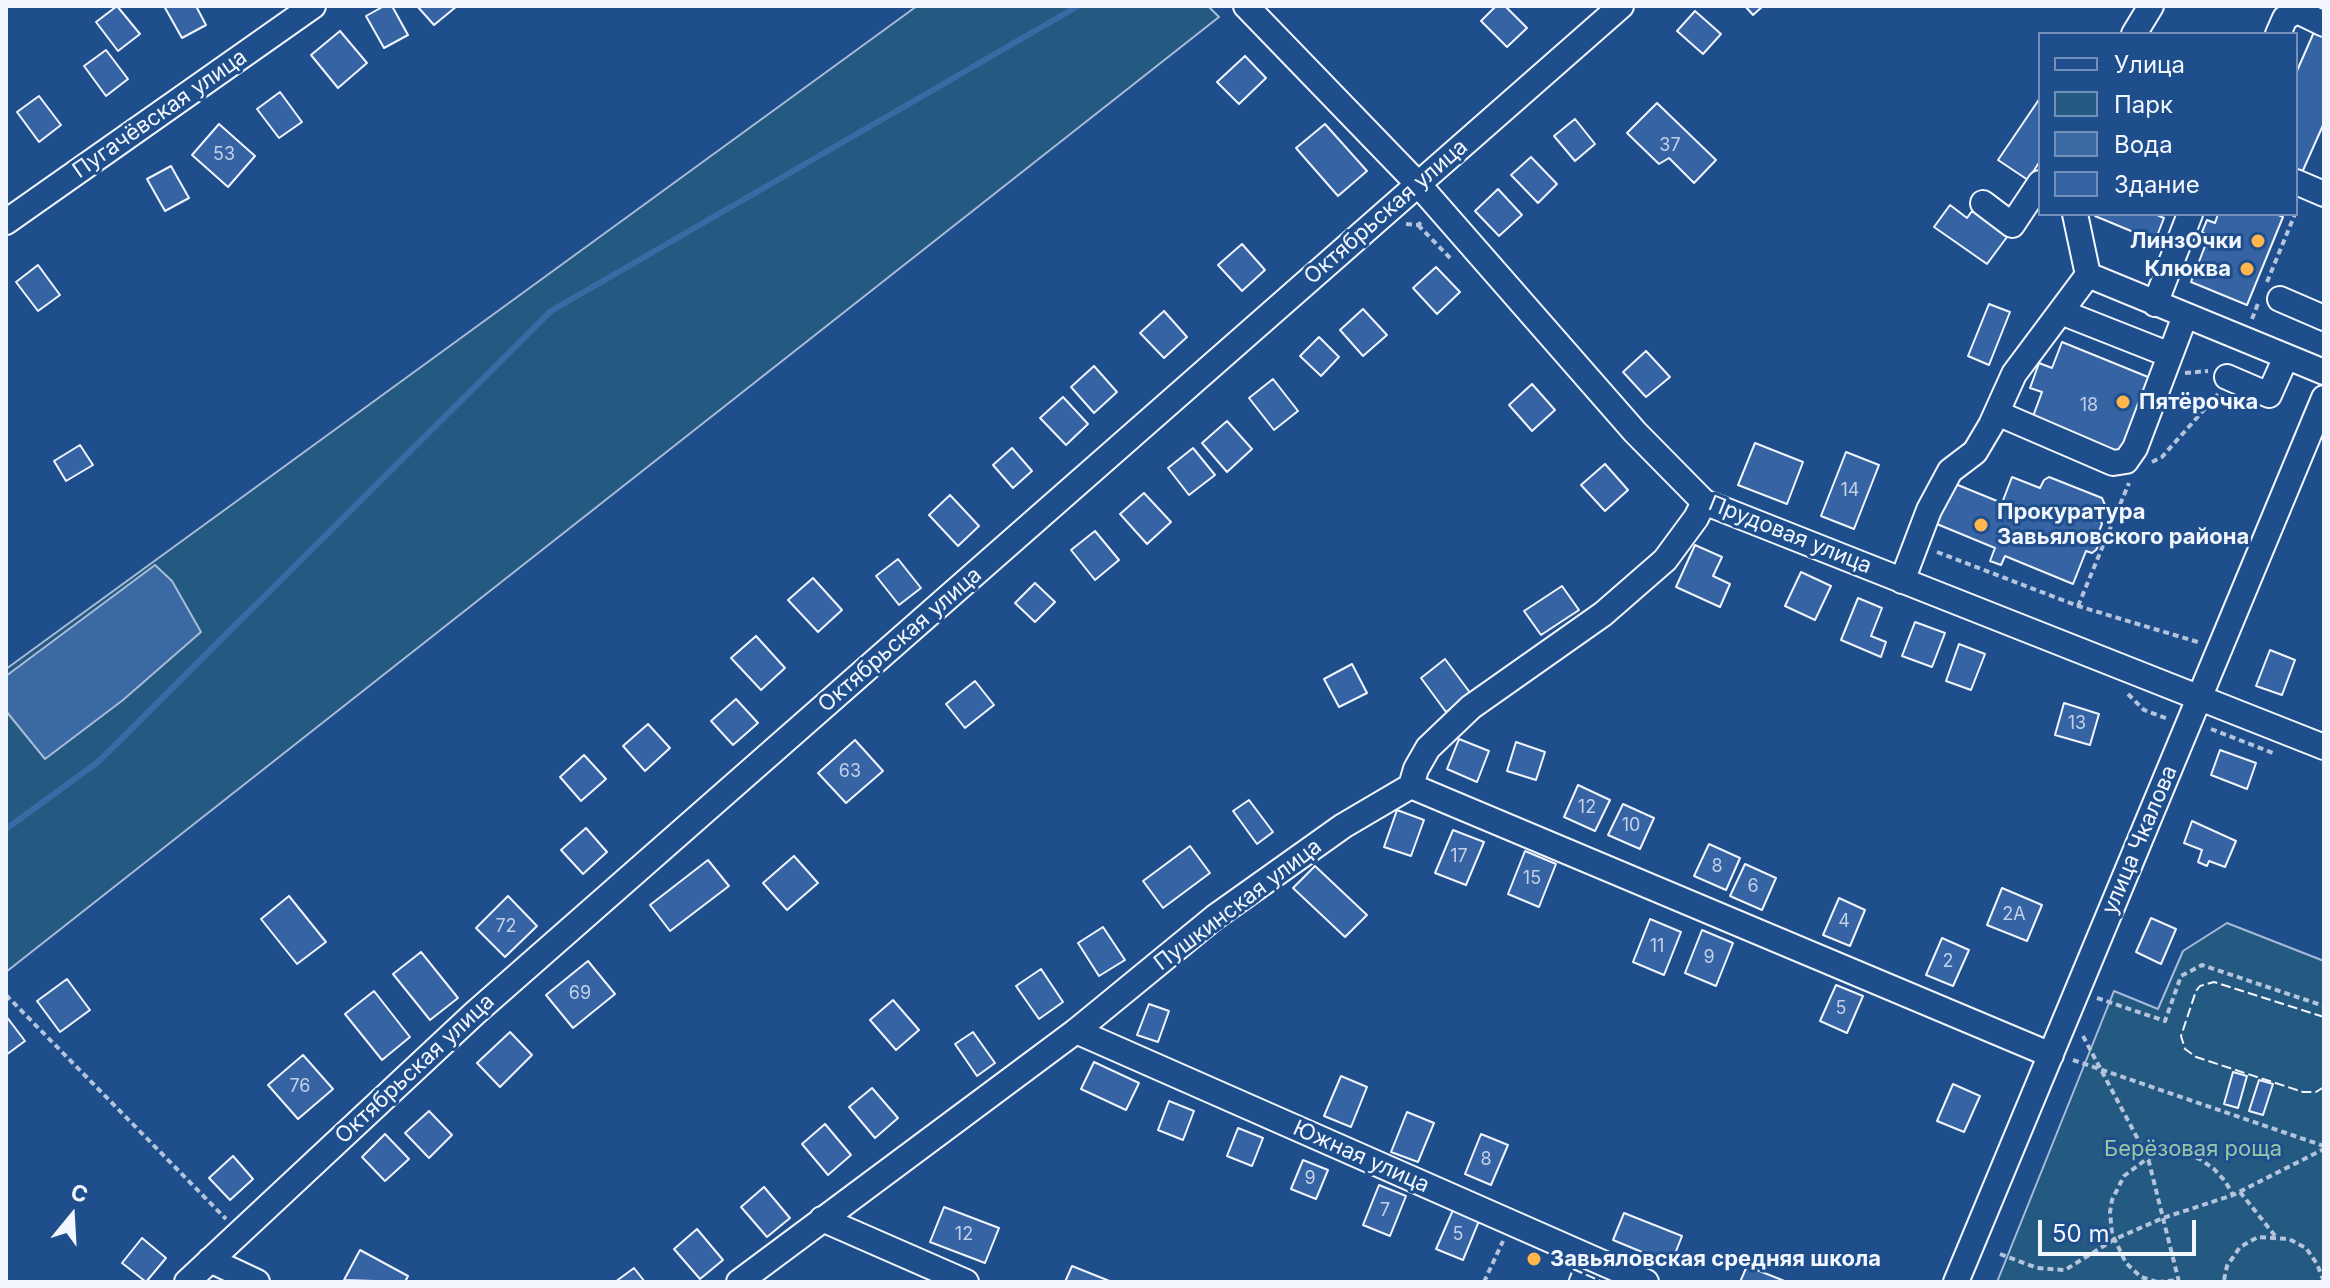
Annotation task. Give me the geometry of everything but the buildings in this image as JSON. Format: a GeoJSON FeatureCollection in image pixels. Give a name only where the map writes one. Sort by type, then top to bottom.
{"type":"FeatureCollection","features":[{"type":"Feature","properties":{"kind":"street","name":"Пугачёвская улица"},"geometry":{"type":"LineString","coordinates":[[6,222],[313,6]]}},
{"type":"Feature","properties":{"kind":"street","name":"Прудовая улица"},"geometry":{"type":"LineString","coordinates":[[1246,6],[1418,184],[1635,432],[1704,502],[2324,747]]}},
{"type":"Feature","properties":{"kind":"street","name":"Октябрьская улица"},"geometry":{"type":"LineString","coordinates":[[187,1282],[475,1013],[1621,6]]}},
{"type":"Feature","properties":{"kind":"street"},"geometry":{"type":"LineString","coordinates":[[2135,32],[2151,6]]}},
{"type":"Feature","properties":{"kind":"street"},"geometry":{"type":"LineString","coordinates":[[2279,32],[2285,18],[2297,11],[2324,24]]}},
{"type":"Feature","properties":{"kind":"street"},"geometry":{"type":"LineString","coordinates":[[1983,203],[2012,225],[2038,186]]}},
{"type":"Feature","properties":{"kind":"street"},"geometry":{"type":"LineString","coordinates":[[1902,581],[1929,510],[1950,471],[1975,452],[2014,374],[2088,275],[2075,216]]}},
{"type":"Feature","properties":{"kind":"street"},"geometry":{"type":"LineString","coordinates":[[2155,304],[2189,216]]}},
{"type":"Feature","properties":{"kind":"street"},"geometry":{"type":"LineString","coordinates":[[2088,275],[2324,372]]}},
{"type":"Feature","properties":{"kind":"street"},"geometry":{"type":"LineString","coordinates":[[2269,293],[2324,318]]}},
{"type":"Feature","properties":{"kind":"street"},"geometry":{"type":"LineString","coordinates":[[2061,312],[2166,365]]}},
{"type":"Feature","properties":{"kind":"street"},"geometry":{"type":"LineString","coordinates":[[1997,413],[2113,463],[2130,465],[2185,316]]}},
{"type":"Feature","properties":{"kind":"street"},"geometry":{"type":"LineString","coordinates":[[2227,377],[2269,395],[2286,357]]}},
{"type":"Feature","properties":{"kind":"street","name":"улица Чкалова"},"geometry":{"type":"LineString","coordinates":[[1956,1282],[2062,1057],[2199,698],[2324,398]]}},
{"type":"Feature","properties":{"kind":"street"},"geometry":{"type":"LineString","coordinates":[[1704,502],[1689,528],[1655,569],[1603,614],[1471,707],[1428,748],[1411,786],[2062,1057]]}},
{"type":"Feature","properties":{"kind":"street","name":"Пушкинская улица"},"geometry":{"type":"LineString","coordinates":[[739,1282],[1076,1031],[1215,917],[1343,826],[1411,786]]}},
{"type":"Feature","properties":{"kind":"street","name":"Южная улица"},"geometry":{"type":"LineString","coordinates":[[1076,1031],[1646,1282]]}},
{"type":"Feature","properties":{"kind":"street"},"geometry":{"type":"LineString","coordinates":[[822,1219],[966,1282]]}},
{"type":"Feature","properties":{"kind":"street"},"geometry":{"type":"LineString","coordinates":[[210,1260],[257,1282]]}},
{"type":"Feature","properties":{"kind":"path"},"geometry":{"type":"LineString","coordinates":[[2243,340],[2269,293],[2294,216]]}},
{"type":"Feature","properties":{"kind":"path"},"geometry":{"type":"LineString","coordinates":[[2078,606],[2130,465],[2162,457],[2224,388],[2227,377],[2213,371],[2166,365]]}},
{"type":"Feature","properties":{"kind":"path"},"geometry":{"type":"LineString","coordinates":[[1917,544],[2078,606],[2220,648]]}},
{"type":"Feature","properties":{"kind":"path"},"geometry":{"type":"LineString","coordinates":[[2097,998],[2165,1021],[2181,976],[2202,965],[2324,1006]]}},
{"type":"Feature","properties":{"kind":"path"},"geometry":{"type":"LineString","coordinates":[[6,995],[239,1232]]}},
{"type":"Feature","properties":{"kind":"path"},"geometry":{"type":"LineString","coordinates":[[2083,1035],[2148,1158],[2179,1281],[2158,1282],[2141,1277],[2126,1263],[2115,1239],[2110,1212],[2116,1188],[2134,1167],[2148,1158],[2175,1154],[2200,1159],[2214,1169],[2233,1195]]}},
{"type":"Feature","properties":{"kind":"path"},"geometry":{"type":"LineString","coordinates":[[2062,1057],[2324,1148]]}},
{"type":"Feature","properties":{"kind":"path"},"geometry":{"type":"LineString","coordinates":[[2000,1254],[2037,1268],[2065,1270],[2115,1239],[2163,1218],[2240,1192],[2324,1148]]}},
{"type":"Feature","properties":{"kind":"path"},"geometry":{"type":"LineString","coordinates":[[2240,1192],[2277,1239]]}},
{"type":"Feature","properties":{"kind":"path"},"geometry":{"type":"LineString","coordinates":[[1484,1282],[1512,1223]]}},
{"type":"Feature","properties":{"kind":"path"},"geometry":{"type":"LineString","coordinates":[[2224,1280],[2227,1266],[2240,1247],[2258,1237],[2289,1239],[2306,1248],[2324,1282]]}},
{"type":"Feature","properties":{"kind":"path"},"geometry":{"type":"LineString","coordinates":[[2317,1264],[2324,1260]]}},
{"type":"Feature","properties":{"kind":"green space"},"geometry":{"type":"Polygon","coordinates":[[[917,6],[1208,6],[1219,17],[6,972],[6,669],[917,6]]]}},
{"type":"Feature","properties":{"kind":"green space","name":"Берёзовая роща"},"geometry":{"type":"Polygon","coordinates":[[[2227,923],[2324,961],[2324,1282],[1997,1282],[2114,991],[2158,1009],[2183,951],[2227,923]]]}},
{"type":"Feature","properties":{"kind":"water"},"geometry":{"type":"Polygon","coordinates":[[[155,565],[172,581],[201,632],[123,700],[45,759],[6,711],[6,676],[155,565]]]}},
{"type":"Feature","properties":{"kind":"waterway"},"geometry":{"type":"LineString","coordinates":[[6,829],[98,762],[551,311],[1078,6]]}},
{"type":"Feature","properties":{"kind":"fence"},"geometry":{"type":"LineString","coordinates":[[2324,1017],[2214,982],[2200,986],[2196,991],[2181,1036],[2185,1049],[2196,1057],[2303,1092],[2316,1092],[2324,1087]]}},
{"type":"Feature","properties":{"kind":"fence"},"geometry":{"type":"LineString","coordinates":[[1568,1282],[1573,1269],[1603,1282]]}},
{"type":"Feature","properties":{"kind":"place","name":"ЛинзОчки"},"geometry":{"type":"Point","coordinates":[2258,241]}},
{"type":"Feature","properties":{"kind":"place","name":"Клюква"},"geometry":{"type":"Point","coordinates":[2247,269]}},
{"type":"Feature","properties":{"kind":"place","name":"Пятёрочка"},"geometry":{"type":"Point","coordinates":[2123,402]}},
{"type":"Feature","properties":{"kind":"place","name":"Прокуратура Завьяловского района"},"geometry":{"type":"Point","coordinates":[1981,525]}},
{"type":"Feature","properties":{"kind":"place","name":"Завьяловская средняя школа"},"geometry":{"type":"Point","coordinates":[1534,1259]}}]}
